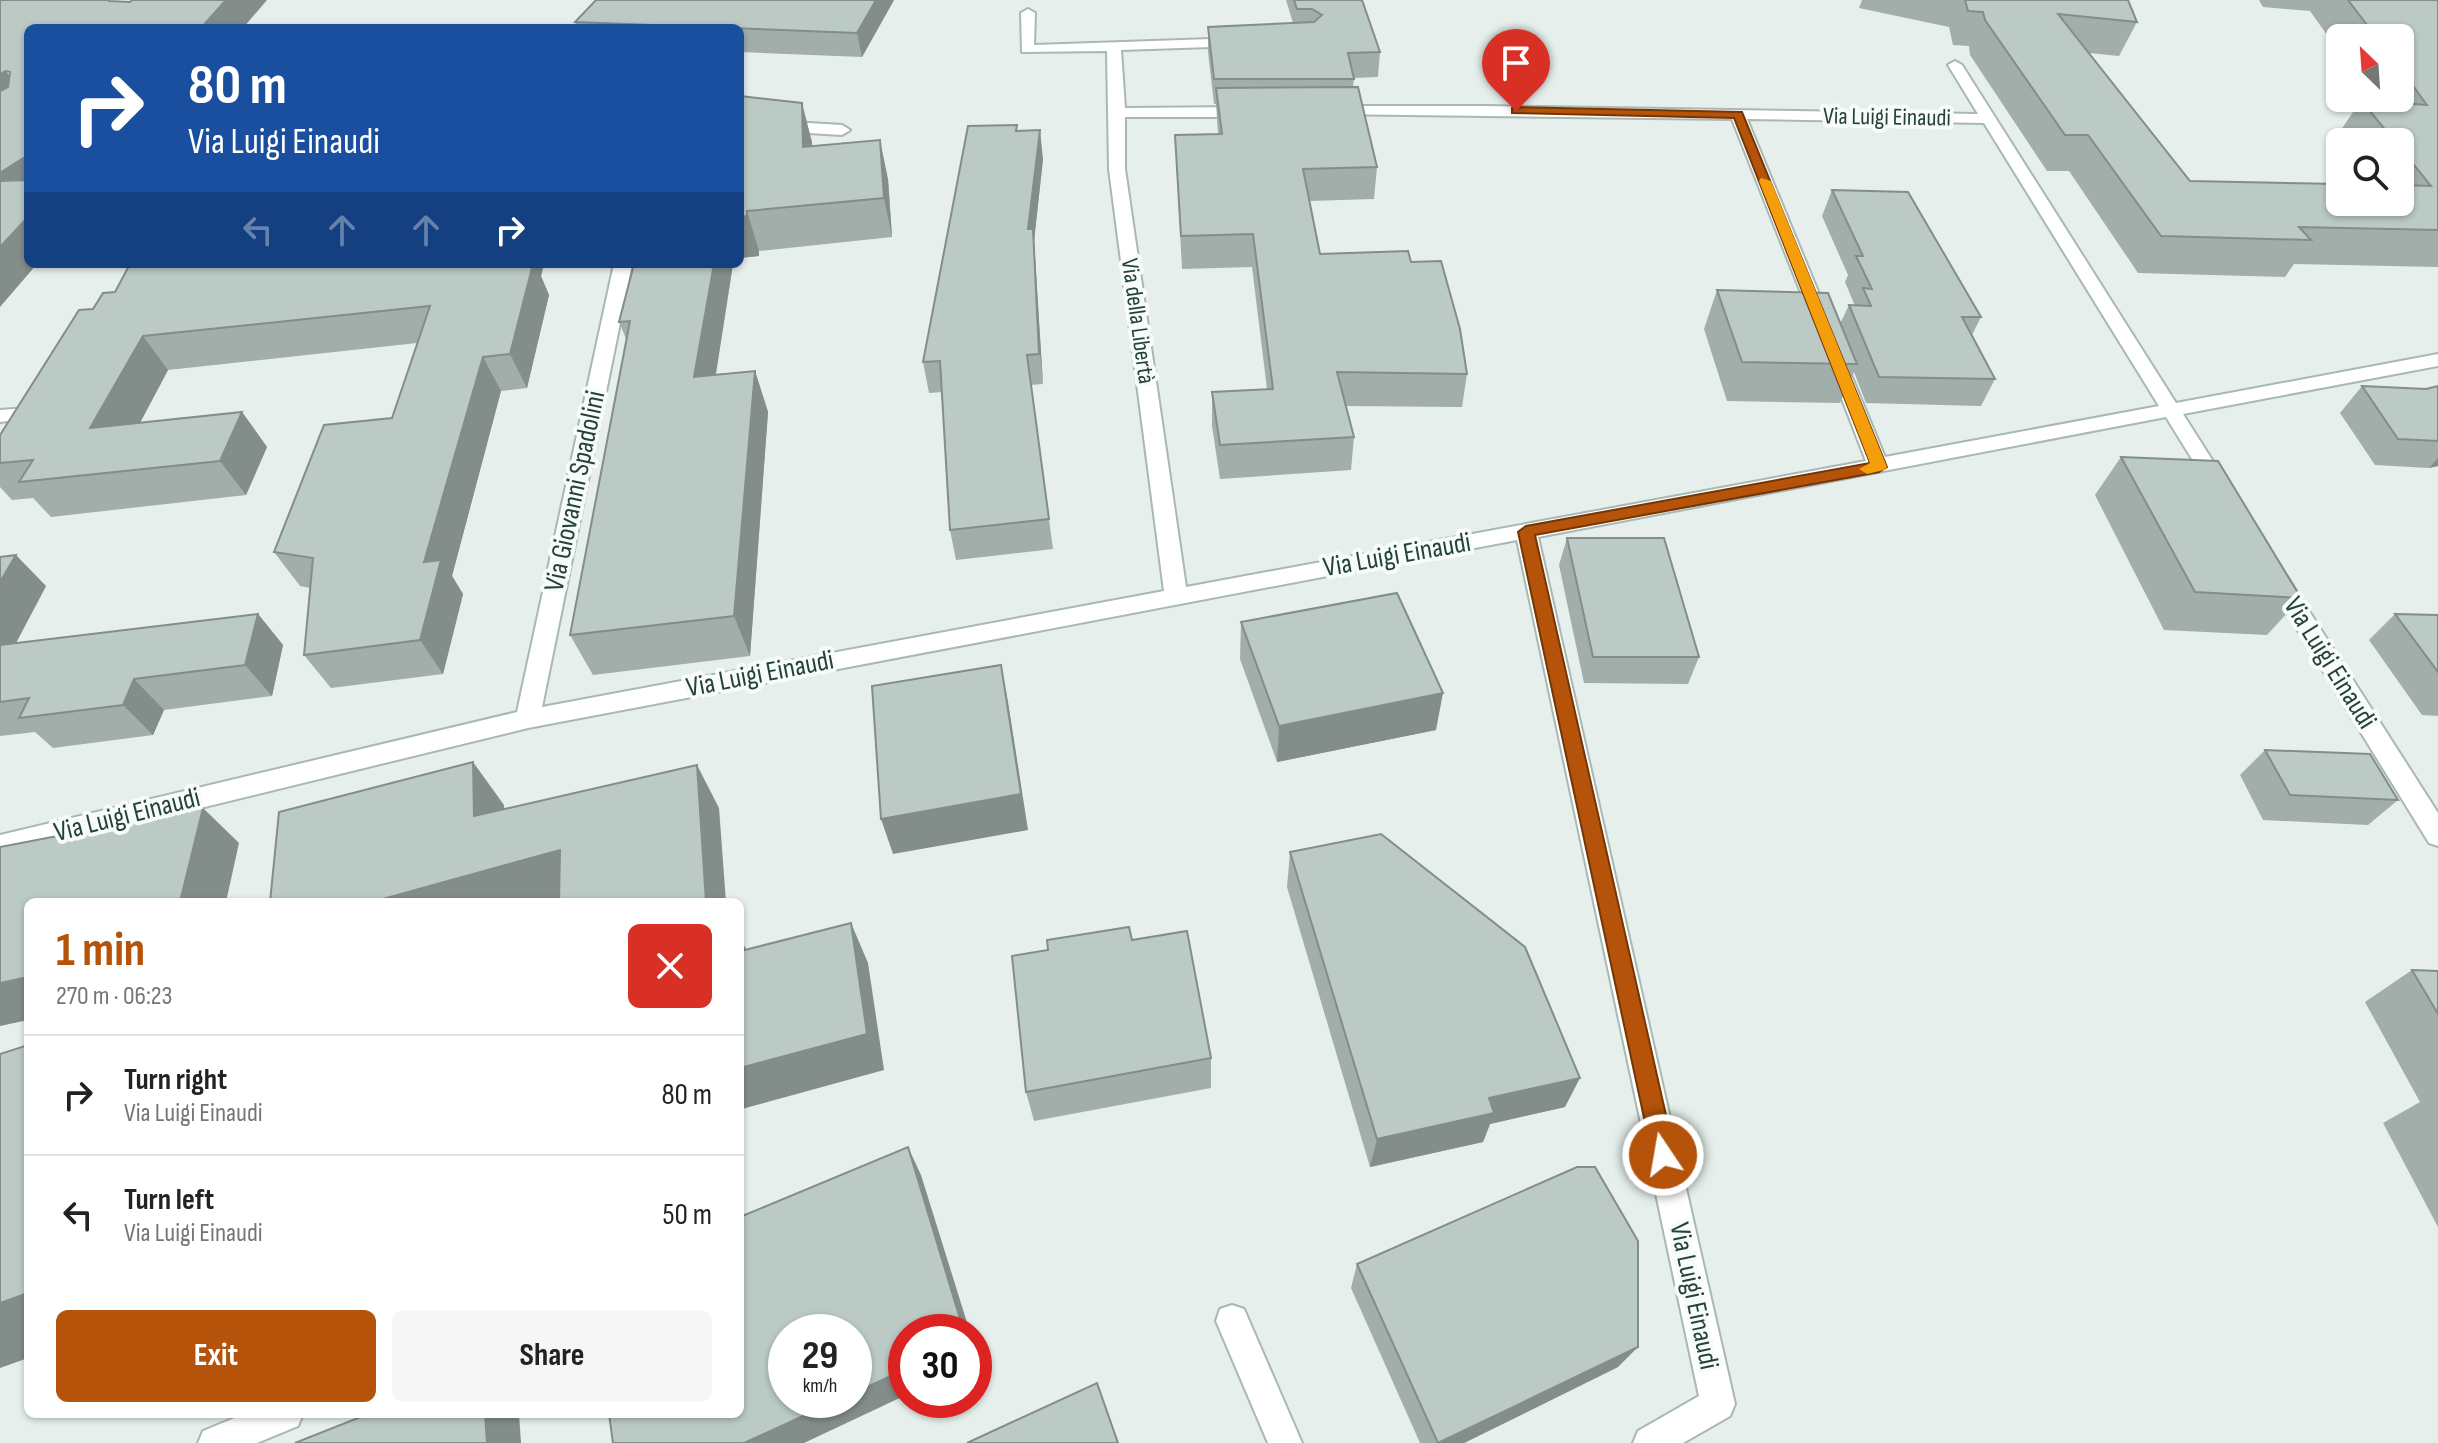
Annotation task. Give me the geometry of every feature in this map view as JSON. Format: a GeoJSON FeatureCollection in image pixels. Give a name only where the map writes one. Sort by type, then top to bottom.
{"type":"FeatureCollection","features":[{"type":"Feature","properties":{"kind":"street"},"geometry":{"type":"LineString","coordinates":[[1028,13],[1027,49],[1250,42]]}},
{"type":"Feature","properties":{"kind":"street","name":"Via della Libertà"},"geometry":{"type":"LineString","coordinates":[[1114,46],[1117,169],[1176,595]]}},
{"type":"Feature","properties":{"kind":"street","name":"Via Luigi Einaudi"},"geometry":{"type":"LineString","coordinates":[[1955,65],[2234,509]]}},
{"type":"Feature","properties":{"kind":"street","name":"Via Luigi Einaudi"},"geometry":{"type":"LineString","coordinates":[[1309,111],[1484,110],[1988,119]]}},
{"type":"Feature","properties":{"kind":"street"},"geometry":{"type":"LineString","coordinates":[[1118,113],[1261,112]]}},
{"type":"Feature","properties":{"kind":"street"},"geometry":{"type":"LineString","coordinates":[[1738,115],[1879,467]]}},
{"type":"Feature","properties":{"kind":"street"},"geometry":{"type":"LineString","coordinates":[[744,124],[842,130]]}},
{"type":"Feature","properties":{"kind":"street","name":"Via Giovanni Spadolini"},"geometry":{"type":"LineString","coordinates":[[528,719],[622,268]]}},
{"type":"Feature","properties":{"kind":"street","name":"Via Luigi Einaudi"},"geometry":{"type":"LineString","coordinates":[[0,846],[528,719],[2438,360]]}},
{"type":"Feature","properties":{"kind":"street"},"geometry":{"type":"LineString","coordinates":[[0,416],[32,408],[9,435]]}},
{"type":"Feature","properties":{"kind":"street","name":"Via Luigi Einaudi"},"geometry":{"type":"LineString","coordinates":[[1526,532],[1718,1404],[1650,1443]]}},
{"type":"Feature","properties":{"kind":"street","name":"Via Luigi Einaudi"},"geometry":{"type":"LineString","coordinates":[[2265,560],[2438,835]]}},
{"type":"Feature","properties":{"kind":"street"},"geometry":{"type":"LineString","coordinates":[[1232,1321],[1285,1443]]}},
{"type":"Feature","properties":{"kind":"street"},"geometry":{"type":"LineString","coordinates":[[215,1443],[276,1418]]}},
{"type":"Feature","properties":{"kind":"building"},"geometry":{"type":"Polygon","coordinates":[[[0,0],[226,0],[205,24],[24,24],[24,158],[0,173],[0,91],[8,87],[10,72],[0,74],[0,0]]]}},
{"type":"Feature","properties":{"kind":"building"},"geometry":{"type":"Polygon","coordinates":[[[596,0],[876,0],[857,33],[744,29],[744,24],[575,22],[596,0]]]}},
{"type":"Feature","properties":{"kind":"building"},"geometry":{"type":"Polygon","coordinates":[[[1294,0],[1362,0],[1380,52],[1348,53],[1354,79],[1214,79],[1208,27],[1314,22],[1322,15],[1312,9],[1297,9],[1294,0]]]}},
{"type":"Feature","properties":{"kind":"building"},"geometry":{"type":"Polygon","coordinates":[[[1965,0],[2128,0],[2137,22],[2058,14],[2190,181],[2326,184],[2326,216],[2414,216],[2414,185],[2431,186],[2414,165],[2414,128],[2384,128],[2371,112],[2414,112],[2414,104],[2427,105],[2414,87],[2414,24],[2366,24],[2348,0],[2438,0],[2438,230],[2299,227],[2311,240],[2161,236],[2088,135],[2065,135],[1985,20],[1983,12],[1968,11],[1965,0]]]}},
{"type":"Feature","properties":{"kind":"building"},"geometry":{"type":"Polygon","coordinates":[[[1358,87],[1377,167],[1303,169],[1320,254],[1408,251],[1411,262],[1441,261],[1460,329],[1467,374],[1337,372],[1354,437],[1220,445],[1212,392],[1273,389],[1253,234],[1181,236],[1175,135],[1222,134],[1216,88],[1358,87]]]}},
{"type":"Feature","properties":{"kind":"building"},"geometry":{"type":"Polygon","coordinates":[[[744,96],[802,103],[803,147],[880,140],[884,198],[747,211],[747,216],[744,216],[744,96]]]}},
{"type":"Feature","properties":{"kind":"building"},"geometry":{"type":"Polygon","coordinates":[[[1017,125],[1016,131],[1040,130],[1028,229],[1033,229],[1039,354],[1027,355],[1049,519],[950,530],[940,361],[923,362],[968,126],[1017,125]]]}},
{"type":"Feature","properties":{"kind":"building"},"geometry":{"type":"Polygon","coordinates":[[[24,180],[24,221],[0,247],[0,181],[24,180]]]}},
{"type":"Feature","properties":{"kind":"building"},"geometry":{"type":"Polygon","coordinates":[[[1832,190],[1908,192],[1981,317],[1962,317],[1995,379],[1879,377],[1849,305],[1871,306],[1863,288],[1872,289],[1856,256],[1863,256],[1832,190]]]}},
{"type":"Feature","properties":{"kind":"building"},"geometry":{"type":"Polygon","coordinates":[[[128,268],[532,268],[510,354],[483,357],[424,562],[441,560],[420,640],[304,655],[313,558],[274,552],[324,425],[392,418],[430,306],[143,336],[90,428],[242,412],[220,461],[19,482],[33,460],[0,463],[0,435],[79,310],[93,309],[103,293],[115,292],[128,268]]]}},
{"type":"Feature","properties":{"kind":"building"},"geometry":{"type":"Polygon","coordinates":[[[633,268],[713,268],[694,377],[755,371],[734,616],[570,635],[630,321],[619,322],[633,268]]]}},
{"type":"Feature","properties":{"kind":"building"},"geometry":{"type":"Polygon","coordinates":[[[1717,290],[1828,293],[1857,364],[1742,362],[1717,290]]]}},
{"type":"Feature","properties":{"kind":"building"},"geometry":{"type":"Polygon","coordinates":[[[2362,386],[2426,389],[2438,386],[2438,441],[2398,439],[2362,386]]]}},
{"type":"Feature","properties":{"kind":"building"},"geometry":{"type":"Polygon","coordinates":[[[2121,457],[2218,461],[2301,598],[2195,592],[2121,457]]]}},
{"type":"Feature","properties":{"kind":"building"},"geometry":{"type":"Polygon","coordinates":[[[1567,538],[1664,538],[1699,657],[1593,657],[1567,538]]]}},
{"type":"Feature","properties":{"kind":"building"},"geometry":{"type":"Polygon","coordinates":[[[16,555],[0,582],[0,557],[16,555]]]}},
{"type":"Feature","properties":{"kind":"building"},"geometry":{"type":"Polygon","coordinates":[[[1397,593],[1443,693],[1279,726],[1241,622],[1397,593]]]}},
{"type":"Feature","properties":{"kind":"building"},"geometry":{"type":"Polygon","coordinates":[[[258,614],[245,665],[134,679],[123,705],[19,718],[29,698],[0,702],[0,645],[258,614]]]}},
{"type":"Feature","properties":{"kind":"building"},"geometry":{"type":"Polygon","coordinates":[[[2395,614],[2438,615],[2438,672],[2395,614]]]}},
{"type":"Feature","properties":{"kind":"building"},"geometry":{"type":"Polygon","coordinates":[[[1001,665],[1021,794],[881,819],[872,686],[1001,665]]]}},
{"type":"Feature","properties":{"kind":"building"},"geometry":{"type":"Polygon","coordinates":[[[2265,750],[2370,754],[2398,800],[2290,795],[2265,750]]]}},
{"type":"Feature","properties":{"kind":"building"},"geometry":{"type":"Polygon","coordinates":[[[473,762],[474,816],[697,765],[706,898],[559,898],[560,850],[386,898],[270,898],[279,812],[473,762]]]}},
{"type":"Feature","properties":{"kind":"building"},"geometry":{"type":"Polygon","coordinates":[[[203,808],[181,898],[24,898],[24,978],[0,983],[0,847],[203,808]]]}},
{"type":"Feature","properties":{"kind":"building"},"geometry":{"type":"Polygon","coordinates":[[[1381,834],[1525,947],[1580,1078],[1489,1098],[1494,1113],[1377,1139],[1290,852],[1381,834]]]}},
{"type":"Feature","properties":{"kind":"building"},"geometry":{"type":"Polygon","coordinates":[[[851,923],[867,1034],[744,1067],[744,950],[851,923]]]}},
{"type":"Feature","properties":{"kind":"building"},"geometry":{"type":"Polygon","coordinates":[[[1129,927],[1132,940],[1187,931],[1211,1058],[1026,1092],[1012,956],[1048,950],[1047,940],[1129,927]]]}},
{"type":"Feature","properties":{"kind":"building"},"geometry":{"type":"Polygon","coordinates":[[[2412,970],[2438,971],[2438,1014],[2412,970]]]}},
{"type":"Feature","properties":{"kind":"building"},"geometry":{"type":"Polygon","coordinates":[[[24,1046],[24,1294],[0,1303],[0,1054],[24,1046]]]}},
{"type":"Feature","properties":{"kind":"building"},"geometry":{"type":"Polygon","coordinates":[[[908,1147],[959,1314],[888,1314],[888,1377],[872,1385],[872,1314],[768,1314],[768,1418],[799,1418],[744,1443],[613,1443],[610,1418],[744,1418],[744,1215],[908,1147]]]}},
{"type":"Feature","properties":{"kind":"building"},"geometry":{"type":"Polygon","coordinates":[[[1577,1167],[1595,1167],[1638,1241],[1638,1347],[1438,1443],[1357,1264],[1577,1167]]]}},
{"type":"Feature","properties":{"kind":"building"},"geometry":{"type":"Polygon","coordinates":[[[1097,1383],[1118,1443],[967,1443],[1097,1383]]]}},
{"type":"Feature","properties":{"kind":"building"},"geometry":{"type":"Polygon","coordinates":[[[358,1418],[485,1418],[487,1443],[295,1443],[358,1418]]]}},
{"type":"Feature","properties":{"kind":"slow traffic"},"geometry":{"type":"LineString","coordinates":[[1765,181],[1879,467],[1867,469]]}},
{"type":"Feature","properties":{"kind":"route"},"geometry":{"type":"LineString","coordinates":[[1516,111],[1738,115],[1879,467],[1526,532],[1663,1155]]}}]}
